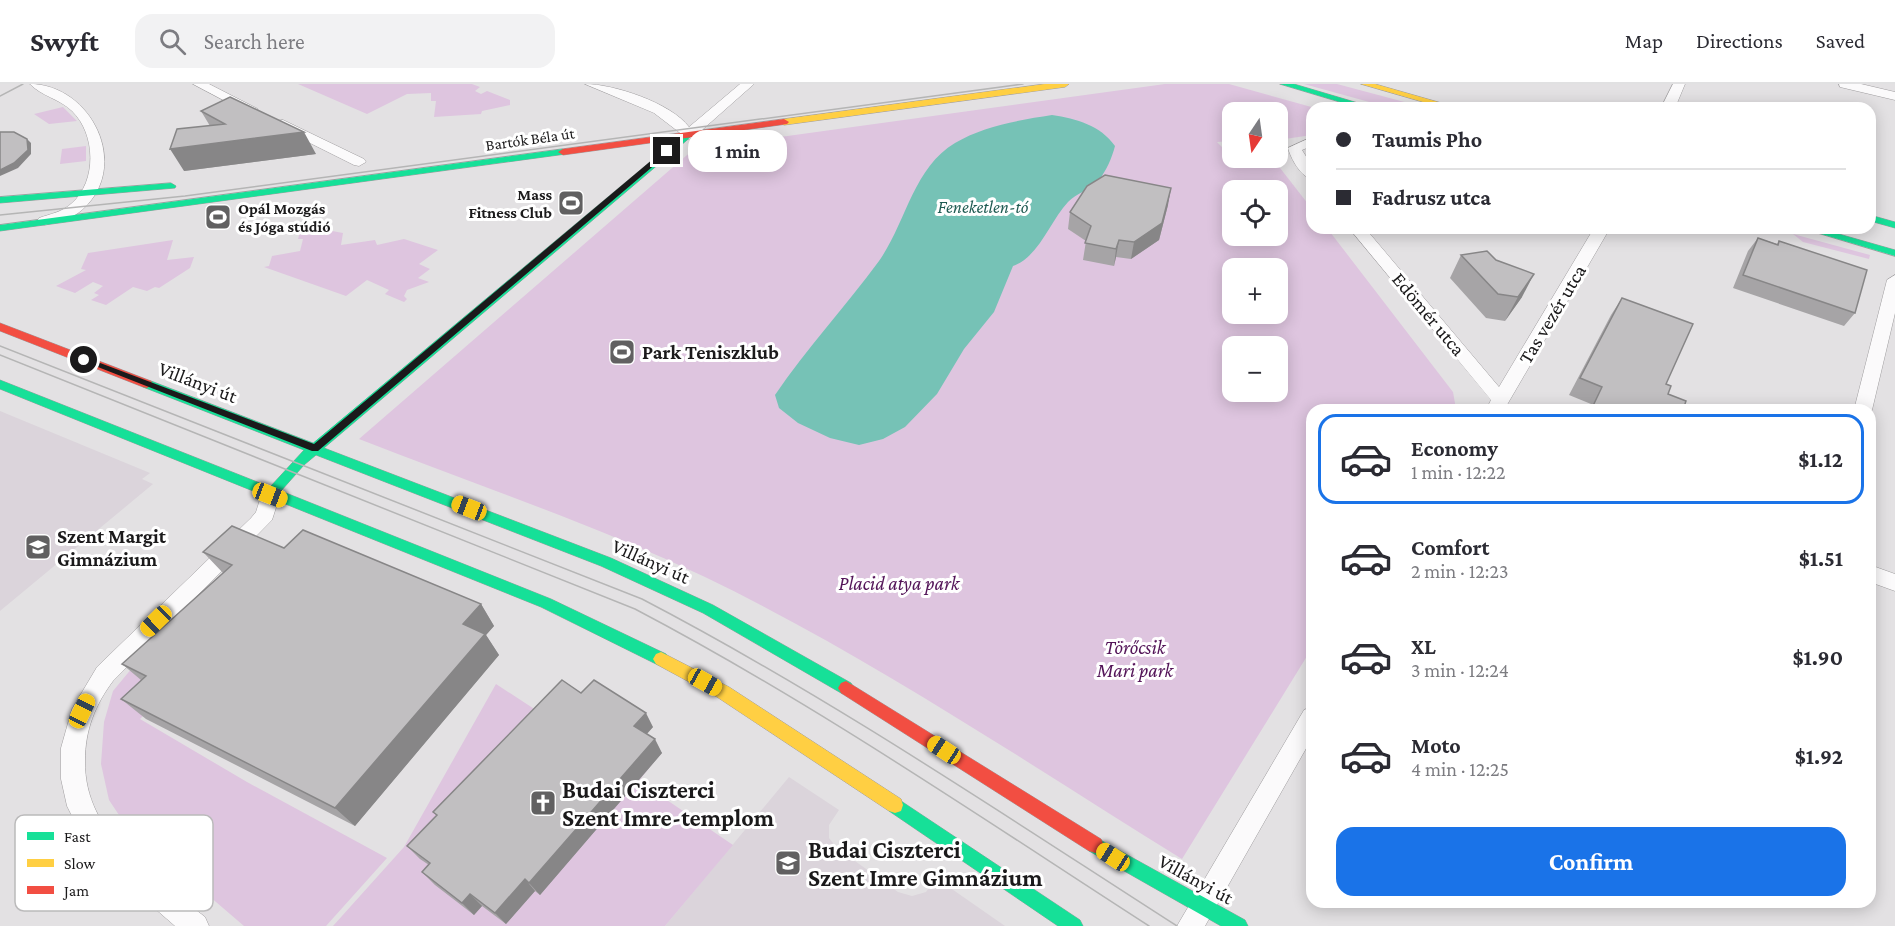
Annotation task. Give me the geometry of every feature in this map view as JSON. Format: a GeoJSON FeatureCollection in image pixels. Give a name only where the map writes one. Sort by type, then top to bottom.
{"type":"FeatureCollection","features":[{"type":"Feature","properties":{"kind":"street"},"geometry":{"type":"LineString","coordinates":[[36,84],[80,110],[90,126],[97,162],[88,192],[77,208],[42,222]]}},
{"type":"Feature","properties":{"kind":"street"},"geometry":{"type":"LineString","coordinates":[[199,84],[365,161]]}},
{"type":"Feature","properties":{"kind":"street"},"geometry":{"type":"LineString","coordinates":[[591,84],[663,112],[675,120],[688,135]]}},
{"type":"Feature","properties":{"kind":"street"},"geometry":{"type":"LineString","coordinates":[[83,815],[70,774],[75,733],[90,693],[105,674],[266,515],[270,495],[290,470],[748,84]]}},
{"type":"Feature","properties":{"kind":"street","name":"Bartók Béla út"},"geometry":{"type":"LineString","coordinates":[[0,228],[1065,84]]}},
{"type":"Feature","properties":{"kind":"street"},"geometry":{"type":"LineString","coordinates":[[1284,84],[1348,102]]}},
{"type":"Feature","properties":{"kind":"street"},"geometry":{"type":"LineString","coordinates":[[1365,84],[1394,88],[1436,102]]}},
{"type":"Feature","properties":{"kind":"street"},"geometry":{"type":"LineString","coordinates":[[1671,102],[1679,84]]}},
{"type":"Feature","properties":{"kind":"street"},"geometry":{"type":"LineString","coordinates":[[1845,84],[1895,96]]}},
{"type":"Feature","properties":{"kind":"street"},"geometry":{"type":"LineString","coordinates":[[651,123],[736,112]]}},
{"type":"Feature","properties":{"kind":"street"},"geometry":{"type":"LineString","coordinates":[[1306,143],[1295,148],[1297,156],[1306,167]]}},
{"type":"Feature","properties":{"kind":"street"},"geometry":{"type":"LineString","coordinates":[[338,164],[365,161]]}},
{"type":"Feature","properties":{"kind":"street"},"geometry":{"type":"LineString","coordinates":[[0,200],[182,184]]}},
{"type":"Feature","properties":{"kind":"street"},"geometry":{"type":"LineString","coordinates":[[1876,220],[1895,225]]}},
{"type":"Feature","properties":{"kind":"street","name":"Edömér utca"},"geometry":{"type":"LineString","coordinates":[[1362,234],[1484,382],[1498,404]]}},
{"type":"Feature","properties":{"kind":"street","name":"Tas vezér utca"},"geometry":{"type":"LineString","coordinates":[[1498,404],[1598,234]]}},
{"type":"Feature","properties":{"kind":"street"},"geometry":{"type":"LineString","coordinates":[[1827,234],[1895,253]]}},
{"type":"Feature","properties":{"kind":"street"},"geometry":{"type":"LineString","coordinates":[[1864,404],[1895,280]]}},
{"type":"Feature","properties":{"kind":"street","name":"Villányi út"},"geometry":{"type":"LineString","coordinates":[[0,327],[606,562],[708,609],[859,696],[1113,857],[1196,915],[1239,926]]}},
{"type":"Feature","properties":{"kind":"street"},"geometry":{"type":"LineString","coordinates":[[0,384],[270,495],[546,603],[668,662],[723,692],[816,751],[1074,926]]}},
{"type":"Feature","properties":{"kind":"street"},"geometry":{"type":"LineString","coordinates":[[1876,575],[1895,583]]}},
{"type":"Feature","properties":{"kind":"street"},"geometry":{"type":"LineString","coordinates":[[1196,915],[1306,727]]}},
{"type":"Feature","properties":{"kind":"street"},"geometry":{"type":"LineString","coordinates":[[178,911],[196,926]]}},
{"type":"Feature","properties":{"kind":"shaded area","name":"Szent Margit Gimnázium"},"geometry":{"type":"Polygon","coordinates":[[[0,411],[150,473],[142,479],[153,484],[0,611],[0,411]]]}},
{"type":"Feature","properties":{"kind":"shaded area","name":"Budai Ciszterci Szent Imre Gimnázium"},"geometry":{"type":"Polygon","coordinates":[[[789,777],[839,810],[829,825],[829,838],[837,848],[898,892],[912,896],[926,892],[936,878],[1005,926],[665,926],[789,777]]]}},
{"type":"Feature","properties":{"kind":"green space"},"geometry":{"type":"Polygon","coordinates":[[[298,84],[472,84],[480,87],[475,91],[481,94],[487,91],[510,100],[510,105],[482,111],[481,114],[434,117],[436,101],[431,101],[431,93],[407,94],[367,114],[298,84]]]}},
{"type":"Feature","properties":{"kind":"green space"},"geometry":{"type":"Polygon","coordinates":[[[1165,84],[1229,84],[1306,105],[1306,136],[1288,139],[1288,102],[1222,102],[1222,142],[1217,142],[1222,147],[1222,168],[1280,168],[1306,201],[1306,234],[1332,234],[1453,392],[1455,404],[1306,404],[1306,658],[1182,859],[947,712],[767,608],[620,539],[359,439],[694,149],[1165,84]]]}},
{"type":"Feature","properties":{"kind":"green space"},"geometry":{"type":"Polygon","coordinates":[[[1304,84],[1337,84],[1404,102],[1369,102],[1304,84]]]}},
{"type":"Feature","properties":{"kind":"green space"},"geometry":{"type":"Polygon","coordinates":[[[63,107],[77,121],[49,124],[34,114],[63,107]]]}},
{"type":"Feature","properties":{"kind":"green space"},"geometry":{"type":"Polygon","coordinates":[[[86,146],[86,161],[60,164],[62,149],[86,146]]]}},
{"type":"Feature","properties":{"kind":"green space"},"geometry":{"type":"Polygon","coordinates":[[[327,230],[343,233],[341,245],[375,240],[377,245],[404,239],[438,250],[419,264],[430,269],[418,278],[429,282],[407,290],[404,296],[407,299],[404,302],[385,294],[389,290],[367,280],[346,296],[264,267],[269,266],[272,256],[300,251],[303,239],[298,239],[300,232],[327,230]]]}},
{"type":"Feature","properties":{"kind":"green space"},"geometry":{"type":"Polygon","coordinates":[[[1793,234],[1870,255],[1869,259],[1803,242],[1793,234]]]}},
{"type":"Feature","properties":{"kind":"green space"},"geometry":{"type":"Polygon","coordinates":[[[173,240],[167,260],[194,257],[190,268],[159,288],[155,287],[147,291],[133,287],[106,305],[91,300],[99,295],[94,293],[103,286],[93,282],[75,293],[56,286],[86,270],[81,269],[88,253],[173,240]]]}},
{"type":"Feature","properties":{"kind":"green space"},"geometry":{"type":"Polygon","coordinates":[[[147,650],[160,699],[140,719],[247,782],[387,858],[326,926],[244,926],[213,899],[213,815],[119,815],[109,800],[101,764],[104,722],[113,691],[147,650]]]}},
{"type":"Feature","properties":{"kind":"green space"},"geometry":{"type":"Polygon","coordinates":[[[496,684],[548,718],[661,753],[639,781],[733,845],[665,926],[333,926],[404,847],[496,684]]]}},
{"type":"Feature","properties":{"kind":"water","name":"Feneketlen-tó"},"geometry":{"type":"Polygon","coordinates":[[[1052,115],[1079,121],[1102,133],[1115,146],[1110,160],[1099,180],[1068,202],[1037,247],[1030,255],[1013,266],[994,312],[964,349],[937,394],[905,427],[883,439],[859,445],[830,438],[798,423],[779,408],[775,395],[879,261],[920,181],[941,154],[955,143],[977,132],[1052,115]]]}},
{"type":"Feature","properties":{"kind":"building"},"geometry":{"type":"Polygon","coordinates":[[[230,97],[304,132],[170,149],[177,129],[225,124],[201,111],[230,97]]]}},
{"type":"Feature","properties":{"kind":"building"},"geometry":{"type":"Polygon","coordinates":[[[0,132],[14,132],[27,139],[28,150],[14,163],[0,170],[0,132]]]}},
{"type":"Feature","properties":{"kind":"building"},"geometry":{"type":"Polygon","coordinates":[[[1105,175],[1171,188],[1162,223],[1134,242],[1119,240],[1116,249],[1085,243],[1091,226],[1070,212],[1087,186],[1105,175]]]}},
{"type":"Feature","properties":{"kind":"building"},"geometry":{"type":"Polygon","coordinates":[[[1758,238],[1778,245],[1779,241],[1867,270],[1855,313],[1743,275],[1758,238]]]}},
{"type":"Feature","properties":{"kind":"building"},"geometry":{"type":"Polygon","coordinates":[[[1487,251],[1496,260],[1534,274],[1518,297],[1498,294],[1461,255],[1487,251]]]}},
{"type":"Feature","properties":{"kind":"building"},"geometry":{"type":"Polygon","coordinates":[[[1622,298],[1693,324],[1666,384],[1671,386],[1668,394],[1686,401],[1685,404],[1594,404],[1602,387],[1580,378],[1622,298]]]}},
{"type":"Feature","properties":{"kind":"building"},"geometry":{"type":"Polygon","coordinates":[[[232,526],[284,548],[303,530],[481,604],[463,624],[485,634],[335,808],[121,699],[146,676],[122,664],[232,565],[203,552],[232,526]]]}},
{"type":"Feature","properties":{"kind":"building","name":"Budai Ciszterci Szent Imre-templom"},"geometry":{"type":"Polygon","coordinates":[[[562,680],[581,693],[594,680],[646,713],[634,726],[655,739],[529,883],[525,879],[495,913],[470,894],[462,903],[422,872],[430,863],[407,846],[437,815],[433,812],[562,680]]]}},
{"type":"Feature","properties":{"kind":"tram line"},"geometry":{"type":"LineString","coordinates":[[0,96],[23,84]]}},
{"type":"Feature","properties":{"kind":"tram line"},"geometry":{"type":"LineString","coordinates":[[0,215],[185,196],[1023,84]]}},
{"type":"Feature","properties":{"kind":"tram line"},"geometry":{"type":"LineString","coordinates":[[0,346],[642,599],[847,715],[1177,926]]}},
{"type":"Feature","properties":{"kind":"tram line"},"geometry":{"type":"LineString","coordinates":[[0,355],[635,609],[702,645],[832,722],[1149,926]]}},
{"type":"Feature","properties":{"kind":"traffic: fast"},"geometry":{"type":"LineString","coordinates":[[1284,84],[1348,102]]}},
{"type":"Feature","properties":{"kind":"traffic: fast"},"geometry":{"type":"LineString","coordinates":[[270,495],[299,462],[688,135]]}},
{"type":"Feature","properties":{"kind":"traffic: fast"},"geometry":{"type":"LineString","coordinates":[[0,228],[563,152]]}},
{"type":"Feature","properties":{"kind":"traffic: fast"},"geometry":{"type":"LineString","coordinates":[[0,200],[171,186]]}},
{"type":"Feature","properties":{"kind":"traffic: fast"},"geometry":{"type":"LineString","coordinates":[[1876,220],[1895,225]]}},
{"type":"Feature","properties":{"kind":"traffic: fast"},"geometry":{"type":"LineString","coordinates":[[1827,234],[1895,253]]}},
{"type":"Feature","properties":{"kind":"traffic: fast"},"geometry":{"type":"LineString","coordinates":[[0,384],[546,603],[661,659]]}},
{"type":"Feature","properties":{"kind":"traffic: fast"},"geometry":{"type":"LineString","coordinates":[[147,384],[606,562],[708,609],[846,688]]}},
{"type":"Feature","properties":{"kind":"traffic: fast"},"geometry":{"type":"LineString","coordinates":[[895,805],[1074,926]]}},
{"type":"Feature","properties":{"kind":"traffic: fast"},"geometry":{"type":"LineString","coordinates":[[1095,845],[1239,926]]}},
{"type":"Feature","properties":{"kind":"traffic: slow"},"geometry":{"type":"LineString","coordinates":[[784,122],[1065,84]]}},
{"type":"Feature","properties":{"kind":"traffic: slow"},"geometry":{"type":"LineString","coordinates":[[1365,84],[1432,102]]}},
{"type":"Feature","properties":{"kind":"traffic: slow"},"geometry":{"type":"LineString","coordinates":[[661,659],[723,692],[895,805]]}},
{"type":"Feature","properties":{"kind":"traffic: jam"},"geometry":{"type":"LineString","coordinates":[[563,152],[784,122]]}},
{"type":"Feature","properties":{"kind":"traffic: jam"},"geometry":{"type":"LineString","coordinates":[[0,327],[147,384]]}},
{"type":"Feature","properties":{"kind":"traffic: jam"},"geometry":{"type":"LineString","coordinates":[[846,688],[1095,845]]}},
{"type":"Feature","properties":{"kind":"place","name":"Mass Fitness Club"},"geometry":{"type":"Point","coordinates":[571,203]}},
{"type":"Feature","properties":{"kind":"place","name":"Opál Mozgás és Jóga stúdió"},"geometry":{"type":"Point","coordinates":[218,217]}},
{"type":"Feature","properties":{"kind":"place","name":"Park Teniszklub"},"geometry":{"type":"Point","coordinates":[622,352]}},
{"type":"Feature","properties":{"kind":"place","name":"Szent Margit Gimnázium"},"geometry":{"type":"Point","coordinates":[38,547]}},
{"type":"Feature","properties":{"kind":"place","name":"Budai Ciszterci Szent Imre-templom"},"geometry":{"type":"Point","coordinates":[543,803]}},
{"type":"Feature","properties":{"kind":"place","name":"Budai Ciszterci Szent Imre Gimnázium"},"geometry":{"type":"Point","coordinates":[788,863]}},
{"type":"Feature","properties":{"kind":"route"},"geometry":{"type":"LineString","coordinates":[[84,360],[315,448],[667,151]]}},
{"type":"Feature","properties":{"kind":"park label","name":"Placid atya park"},"geometry":{"type":"Point","coordinates":[899,583]}},
{"type":"Feature","properties":{"kind":"park label","name":"Törőcsik Mari park"},"geometry":{"type":"Point","coordinates":[1135,658]}}]}
